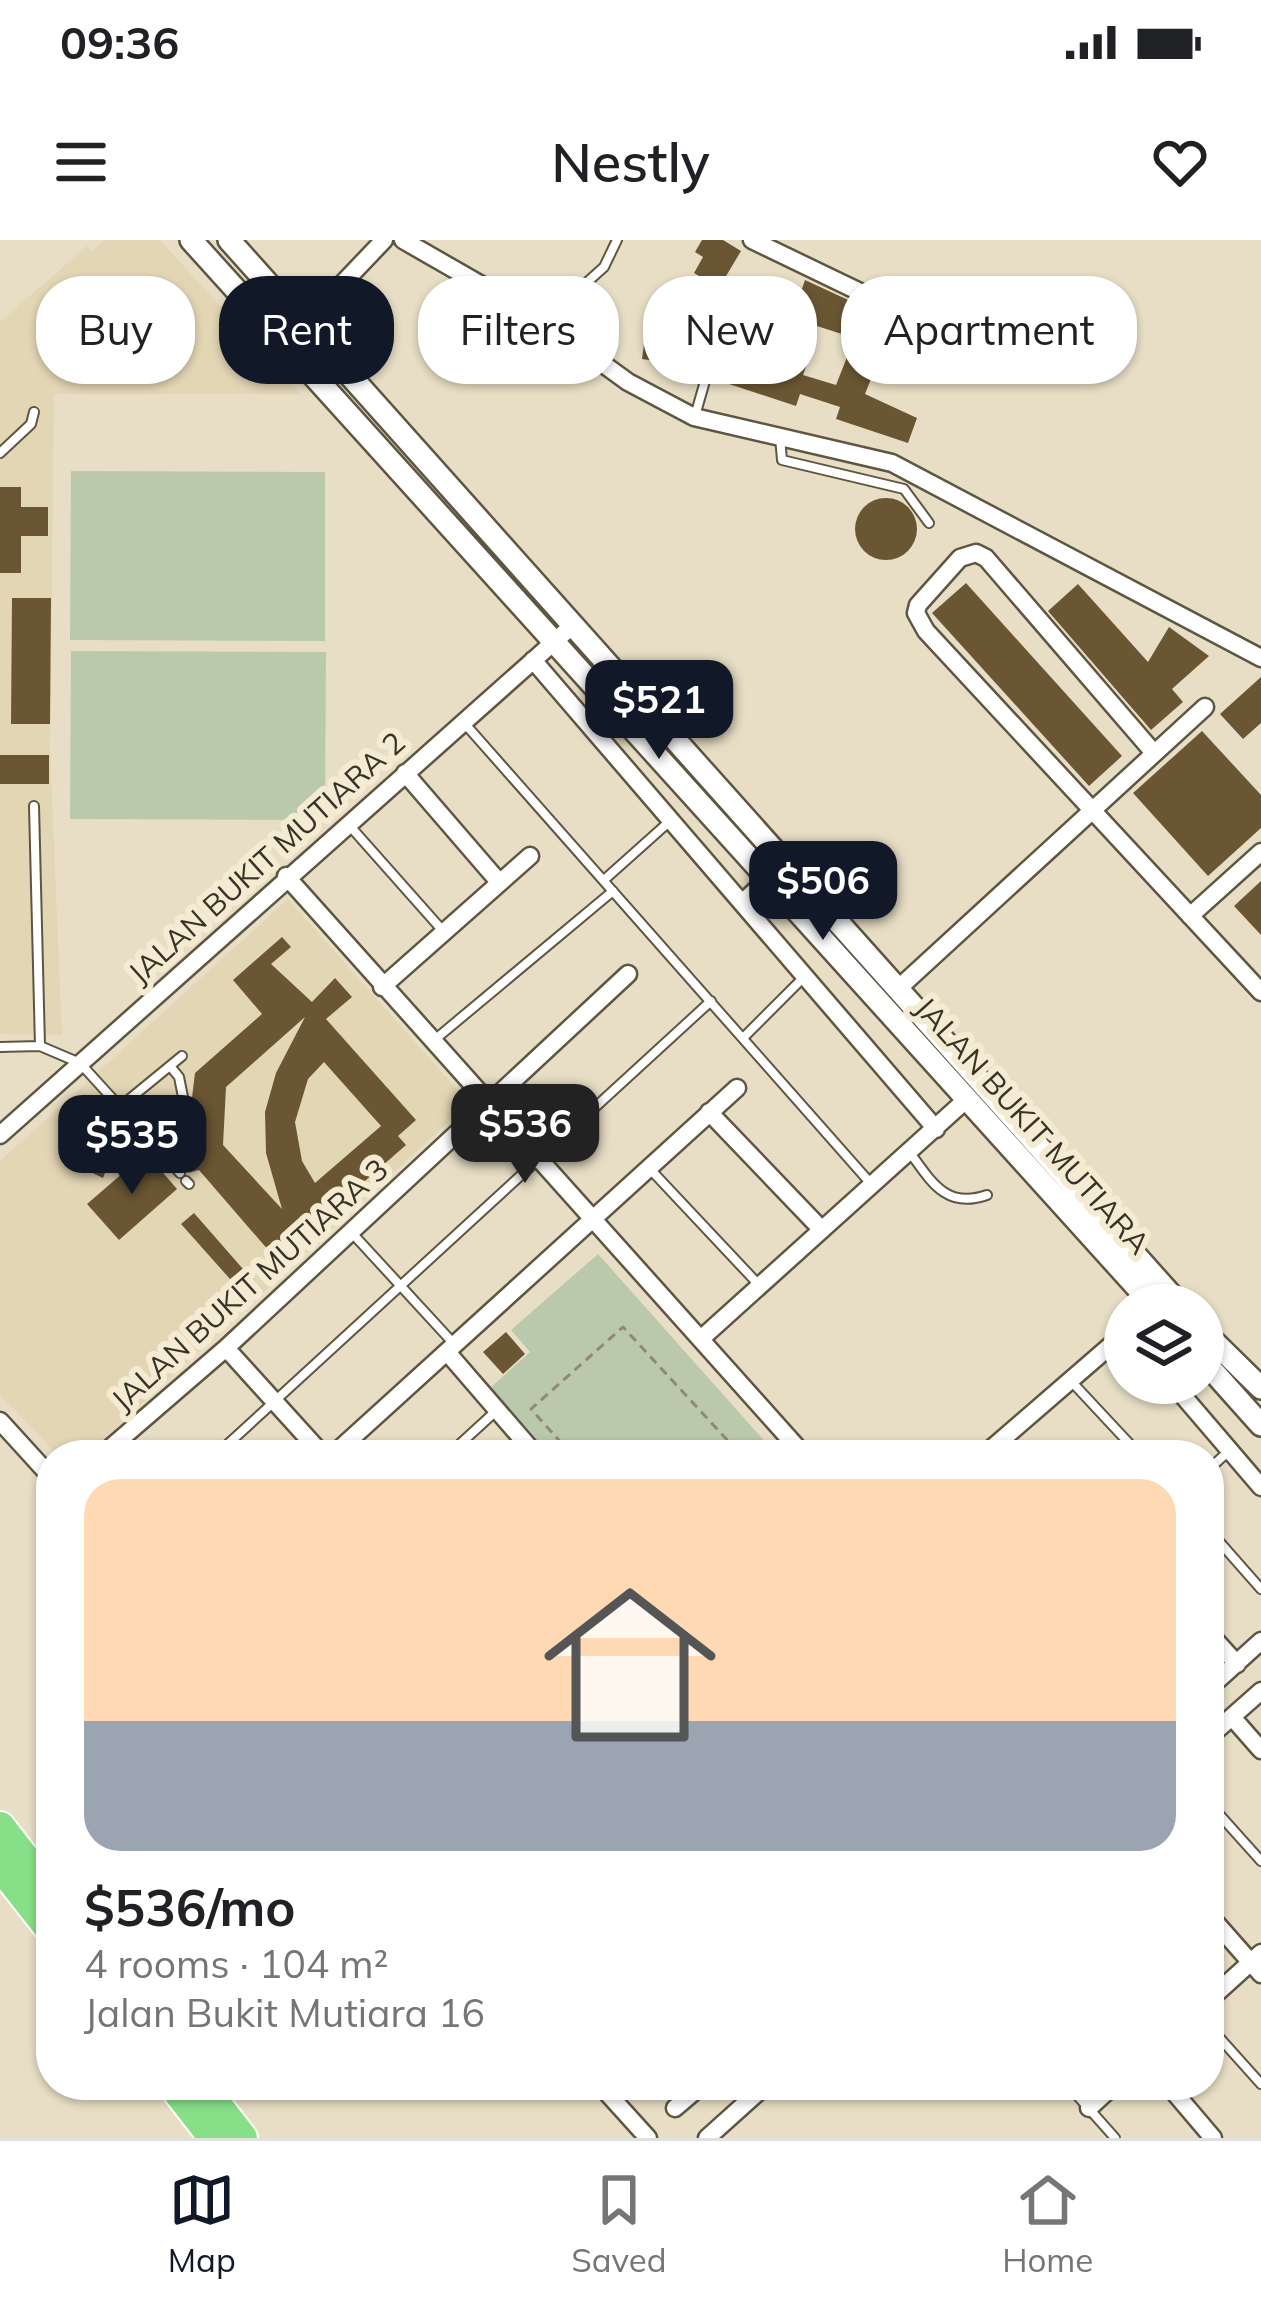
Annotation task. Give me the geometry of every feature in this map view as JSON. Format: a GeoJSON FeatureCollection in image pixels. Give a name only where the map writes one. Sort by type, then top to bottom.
{"type":"FeatureCollection","features":[{"type":"Feature","properties":{"kind":"highway"},"geometry":{"type":"LineString","coordinates":[[0,1827],[36,1874]]}},
{"type":"Feature","properties":{"kind":"highway"},"geometry":{"type":"LineString","coordinates":[[0,1865],[36,1911]]}},
{"type":"Feature","properties":{"kind":"highway"},"geometry":{"type":"LineString","coordinates":[[185,2100],[214,2138]]}},
{"type":"Feature","properties":{"kind":"highway"},"geometry":{"type":"LineString","coordinates":[[213,2100],[242,2138]]}},
{"type":"Feature","properties":{"kind":"street","name":"JALAN BUKIT MUTIARA"},"geometry":{"type":"LineString","coordinates":[[191,240],[223,276]]}},
{"type":"Feature","properties":{"kind":"street","name":"JALAN BUKIT MUTIARA"},"geometry":{"type":"LineString","coordinates":[[229,240],[262,276]]}},
{"type":"Feature","properties":{"kind":"street"},"geometry":{"type":"LineString","coordinates":[[403,240],[466,276]]}},
{"type":"Feature","properties":{"kind":"street"},"geometry":{"type":"LineString","coordinates":[[752,240],[841,283]]}},
{"type":"Feature","properties":{"kind":"street"},"geometry":{"type":"LineString","coordinates":[[347,276],[378,242]]}},
{"type":"Feature","properties":{"kind":"street"},"geometry":{"type":"LineString","coordinates":[[619,375],[694,417],[892,463],[1261,658]]}},
{"type":"Feature","properties":{"kind":"street","name":"JALAN BUKIT MUTIARA"},"geometry":{"type":"LineString","coordinates":[[319,384],[902,1028],[1147,1284]]}},
{"type":"Feature","properties":{"kind":"street","name":"JALAN BUKIT MUTIARA"},"geometry":{"type":"LineString","coordinates":[[359,384],[901,986],[1149,1284]]}},
{"type":"Feature","properties":{"kind":"street"},"geometry":{"type":"LineString","coordinates":[[1154,752],[986,558],[976,553],[959,558],[918,605],[919,621],[1261,992]]}},
{"type":"Feature","properties":{"kind":"street","name":"JALAN BUKIT MUTIARA 2"},"geometry":{"type":"LineString","coordinates":[[0,1135],[286,876],[573,626]]}},
{"type":"Feature","properties":{"kind":"street"},"geometry":{"type":"LineString","coordinates":[[532,660],[936,1130]]}},
{"type":"Feature","properties":{"kind":"street"},"geometry":{"type":"LineString","coordinates":[[866,988],[890,991],[901,986],[1205,706]]}},
{"type":"Feature","properties":{"kind":"street"},"geometry":{"type":"LineString","coordinates":[[405,772],[499,882]]}},
{"type":"Feature","properties":{"kind":"street"},"geometry":{"type":"LineString","coordinates":[[1190,916],[1261,852]]}},
{"type":"Feature","properties":{"kind":"street"},"geometry":{"type":"LineString","coordinates":[[382,987],[530,856]]}},
{"type":"Feature","properties":{"kind":"street"},"geometry":{"type":"LineString","coordinates":[[742,903],[787,861]]}},
{"type":"Feature","properties":{"kind":"street"},"geometry":{"type":"LineString","coordinates":[[286,876],[487,1106],[703,1337],[791,1440]]}},
{"type":"Feature","properties":{"kind":"street","name":"JALAN BUKIT MUTIARA 3"},"geometry":{"type":"LineString","coordinates":[[119,1440],[226,1348],[628,974]]}},
{"type":"Feature","properties":{"kind":"street"},"geometry":{"type":"LineString","coordinates":[[901,986],[897,1000],[902,1028]]}},
{"type":"Feature","properties":{"kind":"street"},"geometry":{"type":"LineString","coordinates":[[350,1440],[737,1088]]}},
{"type":"Feature","properties":{"kind":"street"},"geometry":{"type":"LineString","coordinates":[[703,1337],[968,1098]]}},
{"type":"Feature","properties":{"kind":"street"},"geometry":{"type":"LineString","coordinates":[[709,1112],[822,1230]]}},
{"type":"Feature","properties":{"kind":"street"},"geometry":{"type":"LineString","coordinates":[[226,1348],[310,1440]]}},
{"type":"Feature","properties":{"kind":"street"},"geometry":{"type":"LineString","coordinates":[[451,1349],[523,1440]]}},
{"type":"Feature","properties":{"kind":"street"},"geometry":{"type":"LineString","coordinates":[[1001,1440],[1104,1351]]}},
{"type":"Feature","properties":{"kind":"street"},"geometry":{"type":"LineString","coordinates":[[1224,1352],[1261,1388]]}},
{"type":"Feature","properties":{"kind":"street"},"geometry":{"type":"LineString","coordinates":[[1224,1384],[1261,1425]]}},
{"type":"Feature","properties":{"kind":"street"},"geometry":{"type":"LineString","coordinates":[[1190,1404],[1221,1440]]}},
{"type":"Feature","properties":{"kind":"street"},"geometry":{"type":"LineString","coordinates":[[0,1421],[36,1461]]}},
{"type":"Feature","properties":{"kind":"street"},"geometry":{"type":"LineString","coordinates":[[1224,1443],[1261,1487]]}},
{"type":"Feature","properties":{"kind":"street"},"geometry":{"type":"LineString","coordinates":[[1224,1675],[1261,1641]]}},
{"type":"Feature","properties":{"kind":"street"},"geometry":{"type":"LineString","coordinates":[[1224,1650],[1237,1664]]}},
{"type":"Feature","properties":{"kind":"street"},"geometry":{"type":"LineString","coordinates":[[1224,1724],[1261,1691]]}},
{"type":"Feature","properties":{"kind":"street"},"geometry":{"type":"LineString","coordinates":[[1232,1717],[1261,1750]]}},
{"type":"Feature","properties":{"kind":"street"},"geometry":{"type":"LineString","coordinates":[[1224,1930],[1258,1964],[1224,1989]]}},
{"type":"Feature","properties":{"kind":"street"},"geometry":{"type":"LineString","coordinates":[[614,2100],[648,2138]]}},
{"type":"Feature","properties":{"kind":"street"},"geometry":{"type":"LineString","coordinates":[[675,2108],[684,2100]]}},
{"type":"Feature","properties":{"kind":"street"},"geometry":{"type":"LineString","coordinates":[[707,2138],[749,2100]]}},
{"type":"Feature","properties":{"kind":"street"},"geometry":{"type":"LineString","coordinates":[[1089,2108],[1098,2100]]}},
{"type":"Feature","properties":{"kind":"street"},"geometry":{"type":"LineString","coordinates":[[1181,2100],[1213,2138]]}},
{"type":"Feature","properties":{"kind":"lane"},"geometry":{"type":"LineString","coordinates":[[594,276],[617,240]]}},
{"type":"Feature","properties":{"kind":"lane"},"geometry":{"type":"LineString","coordinates":[[694,417],[706,384]]}},
{"type":"Feature","properties":{"kind":"lane"},"geometry":{"type":"LineString","coordinates":[[0,453],[31,424],[34,412]]}},
{"type":"Feature","properties":{"kind":"lane"},"geometry":{"type":"LineString","coordinates":[[780,435],[782,460],[904,489],[929,523]]}},
{"type":"Feature","properties":{"kind":"lane"},"geometry":{"type":"LineString","coordinates":[[462,721],[874,1187]]}},
{"type":"Feature","properties":{"kind":"lane"},"geometry":{"type":"LineString","coordinates":[[34,806],[40,1046]]}},
{"type":"Feature","properties":{"kind":"lane"},"geometry":{"type":"LineString","coordinates":[[604,880],[671,820]]}},
{"type":"Feature","properties":{"kind":"lane"},"geometry":{"type":"LineString","coordinates":[[349,825],[444,932]]}},
{"type":"Feature","properties":{"kind":"lane"},"geometry":{"type":"LineString","coordinates":[[431,1043],[613,891]]}},
{"type":"Feature","properties":{"kind":"lane"},"geometry":{"type":"LineString","coordinates":[[742,1038],[805,976]]}},
{"type":"Feature","properties":{"kind":"lane"},"geometry":{"type":"LineString","coordinates":[[233,1440],[711,1001]]}},
{"type":"Feature","properties":{"kind":"lane"},"geometry":{"type":"LineString","coordinates":[[0,1047],[40,1046],[80,1063],[185,1179]]}},
{"type":"Feature","properties":{"kind":"lane"},"geometry":{"type":"LineString","coordinates":[[121,1106],[182,1056]]}},
{"type":"Feature","properties":{"kind":"lane"},"geometry":{"type":"LineString","coordinates":[[170,1066],[179,1077],[184,1102]]}},
{"type":"Feature","properties":{"kind":"lane"},"geometry":{"type":"LineString","coordinates":[[159,1150],[183,1123]]}},
{"type":"Feature","properties":{"kind":"lane"},"geometry":{"type":"LineString","coordinates":[[910,1152],[940,1193],[953,1198],[988,1195]]}},
{"type":"Feature","properties":{"kind":"lane"},"geometry":{"type":"LineString","coordinates":[[648,1166],[760,1286]]}},
{"type":"Feature","properties":{"kind":"lane"},"geometry":{"type":"LineString","coordinates":[[351,1232],[451,1349]]}},
{"type":"Feature","properties":{"kind":"lane"},"geometry":{"type":"LineString","coordinates":[[1070,1380],[1126,1440]]}},
{"type":"Feature","properties":{"kind":"lane"},"geometry":{"type":"LineString","coordinates":[[464,1440],[497,1410]]}},
{"type":"Feature","properties":{"kind":"lane"},"geometry":{"type":"LineString","coordinates":[[1224,1455],[1230,1450]]}},
{"type":"Feature","properties":{"kind":"lane"},"geometry":{"type":"LineString","coordinates":[[1224,1548],[1261,1589]]}},
{"type":"Feature","properties":{"kind":"lane"},"geometry":{"type":"LineString","coordinates":[[1224,1820],[1261,1861]]}},
{"type":"Feature","properties":{"kind":"lane"},"geometry":{"type":"LineString","coordinates":[[1224,2043],[1261,2084]]}},
{"type":"Feature","properties":{"kind":"lane"},"geometry":{"type":"LineString","coordinates":[[1082,2100],[1115,2138]]}},
{"type":"Feature","properties":{"kind":"path"},"geometry":{"type":"LineString","coordinates":[[559,1440],[531,1409],[623,1327],[727,1440]]}},
{"type":"Feature","properties":{"kind":"shaded area"},"geometry":{"type":"Polygon","coordinates":[[[105,240],[160,240],[193,276],[53,276],[87,246],[92,251],[105,240]]]}},
{"type":"Feature","properties":{"kind":"shaded area"},"geometry":{"type":"Polygon","coordinates":[[[195,278],[219,305],[219,384],[291,384],[300,394],[54,394],[50,750],[62,1035],[0,1034],[0,322],[36,291],[36,384],[195,384],[195,278]]]}},
{"type":"Feature","properties":{"kind":"shaded area"},"geometry":{"type":"Polygon","coordinates":[[[288,899],[469,1103],[102,1440],[44,1440],[0,1395],[0,1161],[288,899]]]}},
{"type":"Feature","properties":{"kind":"green space"},"geometry":{"type":"Polygon","coordinates":[[[71,471],[325,472],[325,641],[70,640],[71,471]]]}},
{"type":"Feature","properties":{"kind":"green space"},"geometry":{"type":"Polygon","coordinates":[[[71,651],[326,652],[325,820],[70,819],[71,651]]]}},
{"type":"Feature","properties":{"kind":"green space"},"geometry":{"type":"Polygon","coordinates":[[[598,1254],[764,1440],[535,1440],[489,1389],[530,1352],[511,1330],[598,1254]]]}},
{"type":"Feature","properties":{"kind":"building"},"geometry":{"type":"Polygon","coordinates":[[[702,240],[723,240],[741,251],[726,276],[694,273],[703,257],[695,252],[702,240]]]}},
{"type":"Feature","properties":{"kind":"building"},"geometry":{"type":"Polygon","coordinates":[[[817,286],[841,297],[841,334],[817,326],[817,286]]]}},
{"type":"Feature","properties":{"kind":"building"},"geometry":{"type":"Polygon","coordinates":[[[841,372],[841,384],[869,384],[865,394],[917,418],[908,443],[836,419],[840,407],[800,394],[796,406],[729,384],[817,384],[817,379],[836,385],[841,372]]]}},
{"type":"Feature","properties":{"kind":"building"},"geometry":{"type":"Polygon","coordinates":[[[0,487],[21,487],[21,507],[48,507],[48,536],[21,536],[21,573],[0,573],[0,487]]]}},
{"type":"Feature","properties":{"kind":"building"},"geometry":{"type":"Polygon","coordinates":[[[886,498],[908,507],[917,529],[908,551],[886,560],[864,551],[855,529],[864,507],[886,498]]]}},
{"type":"Feature","properties":{"kind":"building"},"geometry":{"type":"Polygon","coordinates":[[[966,583],[1122,756],[1089,786],[932,613],[966,583]]]}},
{"type":"Feature","properties":{"kind":"building"},"geometry":{"type":"Polygon","coordinates":[[[1078,584],[1148,662],[1169,627],[1209,656],[1172,689],[1183,702],[1151,730],[1048,611],[1078,584]]]}},
{"type":"Feature","properties":{"kind":"building"},"geometry":{"type":"Polygon","coordinates":[[[12,598],[51,598],[50,724],[11,724],[12,598]]]}},
{"type":"Feature","properties":{"kind":"building"},"geometry":{"type":"Polygon","coordinates":[[[1261,677],[1261,723],[1243,739],[1220,714],[1261,677]]]}},
{"type":"Feature","properties":{"kind":"building"},"geometry":{"type":"Polygon","coordinates":[[[1202,731],[1261,795],[1261,828],[1208,876],[1133,793],[1202,731]]]}},
{"type":"Feature","properties":{"kind":"building"},"geometry":{"type":"Polygon","coordinates":[[[0,755],[49,755],[49,784],[0,784],[0,755]]]}},
{"type":"Feature","properties":{"kind":"building"},"geometry":{"type":"Polygon","coordinates":[[[1261,881],[1261,935],[1234,906],[1261,881]]]}},
{"type":"Feature","properties":{"kind":"building"},"geometry":{"type":"Polygon","coordinates":[[[282,937],[291,947],[271,964],[312,1002],[335,978],[352,997],[326,1019],[416,1120],[398,1136],[406,1145],[276,1259],[199,1170],[188,1173],[191,1120],[183,1114],[174,1120],[175,1102],[183,1110],[191,1106],[195,1073],[262,1014],[233,980],[282,937]],[[305,1017],[226,1087],[223,1145],[282,1209],[266,1153],[265,1112],[276,1073],[305,1017]],[[324,1062],[308,1079],[295,1122],[302,1161],[315,1183],[381,1126],[324,1062]]]}},
{"type":"Feature","properties":{"kind":"building"},"geometry":{"type":"Polygon","coordinates":[[[86,1121],[116,1144],[103,1178],[62,1158],[75,1123],[84,1126],[86,1121]]]}},
{"type":"Feature","properties":{"kind":"building"},"geometry":{"type":"Polygon","coordinates":[[[146,1153],[177,1189],[119,1240],[87,1204],[146,1153]]]}},
{"type":"Feature","properties":{"kind":"building"},"geometry":{"type":"Polygon","coordinates":[[[194,1213],[243,1269],[230,1279],[181,1224],[194,1213]]]}},
{"type":"Feature","properties":{"kind":"building"},"geometry":{"type":"Polygon","coordinates":[[[506,1332],[525,1354],[503,1374],[483,1352],[506,1332]]]}}]}
